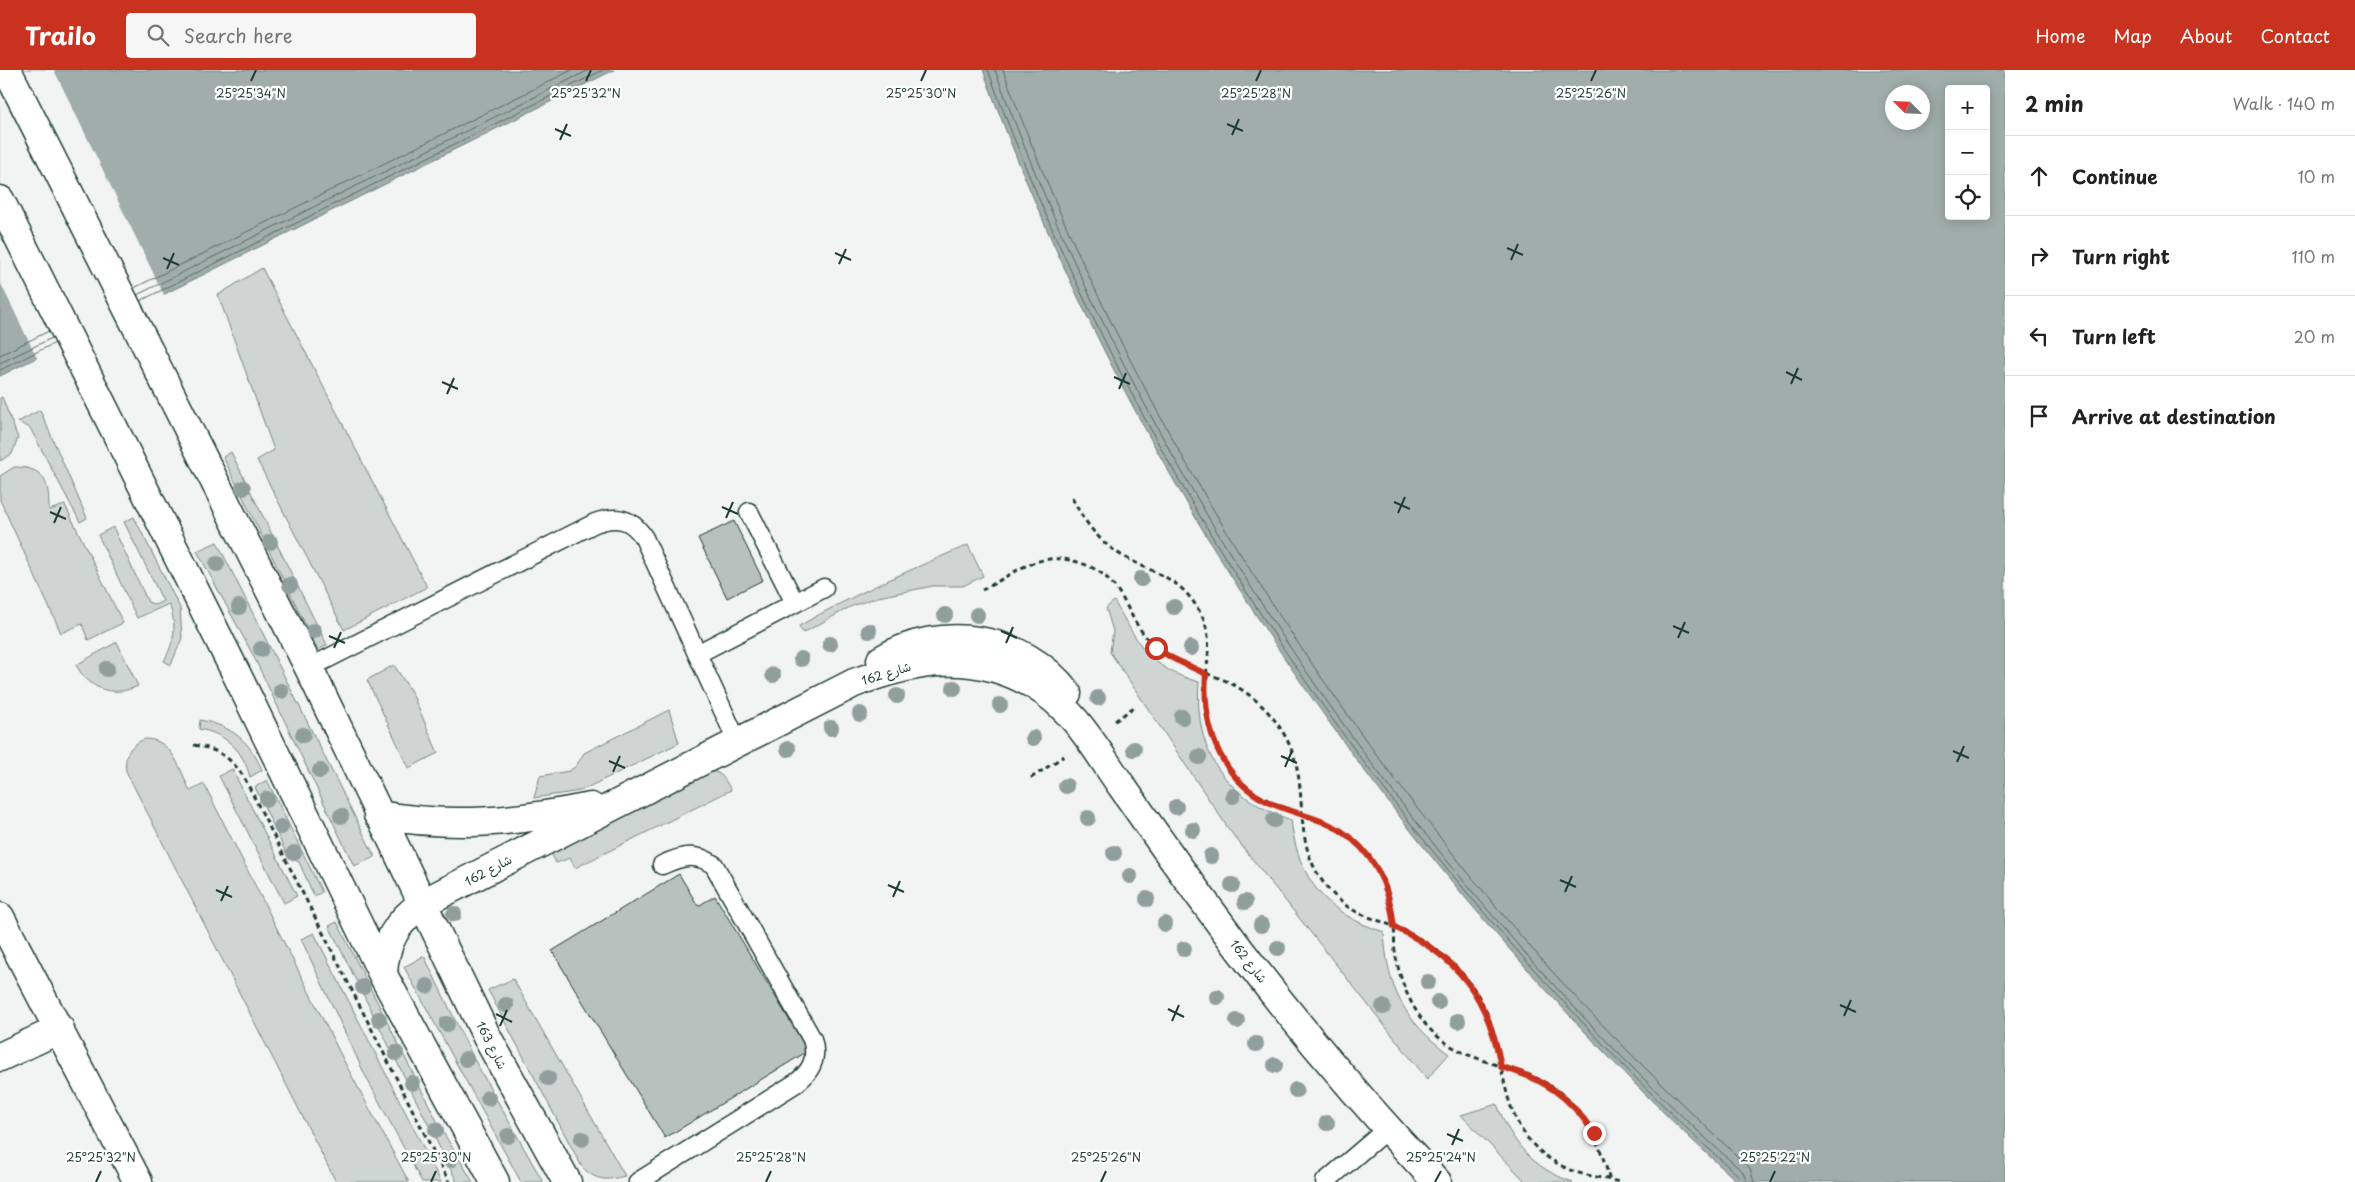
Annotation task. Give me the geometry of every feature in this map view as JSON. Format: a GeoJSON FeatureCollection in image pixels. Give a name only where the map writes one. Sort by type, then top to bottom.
{"type":"FeatureCollection","features":[{"type":"Feature","properties":{"kind":"street","name":"شارع 163"},"geometry":{"type":"LineString","coordinates":[[7,70],[309,668],[378,815],[423,903],[487,1037],[568,1182]]}},
{"type":"Feature","properties":{"kind":"street"},"geometry":{"type":"LineString","coordinates":[[0,200],[240,682],[382,975],[495,1182]]}},
{"type":"Feature","properties":{"kind":"street","name":"شارع 162"},"geometry":{"type":"LineString","coordinates":[[382,975],[384,958],[393,933],[409,913],[423,903],[628,796],[854,683],[894,668],[914,664],[954,661],[975,664],[1015,675],[1033,684],[1050,695],[1080,724],[1162,845],[1251,964],[1387,1129],[1437,1182]]}},
{"type":"Feature","properties":{"kind":"street","name":"شارع 162"},"geometry":{"type":"LineString","coordinates":[[378,815],[431,822],[484,823],[557,813],[628,796]]}},
{"type":"Feature","properties":{"kind":"street"},"geometry":{"type":"LineString","coordinates":[[0,917],[138,1182]]}},
{"type":"Feature","properties":{"kind":"street"},"geometry":{"type":"LineString","coordinates":[[0,1057],[60,1029]]}},
{"type":"Feature","properties":{"kind":"lane"},"geometry":{"type":"LineString","coordinates":[[749,512],[794,603]]}},
{"type":"Feature","properties":{"kind":"lane"},"geometry":{"type":"LineString","coordinates":[[309,668],[595,522],[613,518],[623,519],[639,530],[737,741]]}},
{"type":"Feature","properties":{"kind":"lane"},"geometry":{"type":"LineString","coordinates":[[697,654],[824,588]]}},
{"type":"Feature","properties":{"kind":"lane"},"geometry":{"type":"LineString","coordinates":[[638,1182],[796,1083],[811,1069],[815,1049],[812,1039],[714,865],[706,860],[692,856],[677,858],[662,865]]}},
{"type":"Feature","properties":{"kind":"lane"},"geometry":{"type":"LineString","coordinates":[[1324,1182],[1387,1129]]}},
{"type":"Feature","properties":{"kind":"path"},"geometry":{"type":"LineString","coordinates":[[1072,498],[1091,529],[1104,542],[1135,562],[1168,577],[1194,603],[1203,619],[1208,637],[1204,697],[1207,720],[1214,742],[1225,763],[1240,781],[1258,796],[1278,807],[1322,820],[1342,831],[1369,858],[1385,883],[1392,905],[1394,949],[1405,990],[1428,1026],[1461,1053],[1524,1073],[1545,1083],[1565,1097],[1581,1114],[1594,1133],[1604,1155],[1610,1180]]}},
{"type":"Feature","properties":{"kind":"path"},"geometry":{"type":"LineString","coordinates":[[982,590],[1030,563],[1048,559],[1067,560],[1082,564],[1108,579],[1119,591],[1139,626],[1156,648],[1172,658],[1243,690],[1273,718],[1293,753],[1299,773],[1302,833],[1307,853],[1327,887],[1341,902],[1357,913],[1419,938],[1440,953],[1460,972],[1476,993],[1491,1024],[1504,1088],[1510,1108],[1520,1128],[1533,1144],[1550,1158],[1568,1169],[1619,1182]]}},
{"type":"Feature","properties":{"kind":"path"},"geometry":{"type":"LineString","coordinates":[[1110,724],[1134,707]]}},
{"type":"Feature","properties":{"kind":"path"},"geometry":{"type":"LineString","coordinates":[[194,745],[210,748],[224,754],[236,765],[245,779],[449,1182]]}},
{"type":"Feature","properties":{"kind":"path"},"geometry":{"type":"LineString","coordinates":[[1031,778],[1068,754]]}},
{"type":"Feature","properties":{"kind":"shaded area"},"geometry":{"type":"Polygon","coordinates":[[[262,268],[427,587],[344,630],[257,460],[274,450],[218,295],[262,268]]]}},
{"type":"Feature","properties":{"kind":"shaded area"},"geometry":{"type":"Polygon","coordinates":[[[2,397],[18,438],[12,454],[0,461],[0,398],[2,397]]]}},
{"type":"Feature","properties":{"kind":"shaded area"},"geometry":{"type":"Polygon","coordinates":[[[40,410],[87,518],[80,522],[30,428],[18,422],[40,410]]]}},
{"type":"Feature","properties":{"kind":"shaded area"},"geometry":{"type":"Polygon","coordinates":[[[231,452],[327,645],[318,650],[223,457],[231,452]]]}},
{"type":"Feature","properties":{"kind":"shaded area"},"geometry":{"type":"Polygon","coordinates":[[[14,467],[33,470],[44,478],[48,492],[49,510],[65,505],[123,623],[88,640],[82,624],[61,633],[0,500],[0,476],[14,467]]]}},
{"type":"Feature","properties":{"kind":"shaded area"},"geometry":{"type":"Polygon","coordinates":[[[134,517],[180,608],[182,638],[171,665],[164,661],[171,647],[174,633],[172,612],[169,604],[137,618],[98,535],[113,527],[148,602],[155,605],[163,601],[124,522],[134,517]]]}},
{"type":"Feature","properties":{"kind":"shaded area"},"geometry":{"type":"Polygon","coordinates":[[[217,542],[375,857],[354,866],[253,655],[197,551],[217,542]]]}},
{"type":"Feature","properties":{"kind":"shaded area"},"geometry":{"type":"Polygon","coordinates":[[[968,545],[983,576],[963,586],[933,586],[878,597],[852,606],[803,633],[799,626],[861,593],[968,545]]]}},
{"type":"Feature","properties":{"kind":"shaded area"},"geometry":{"type":"Polygon","coordinates":[[[1114,601],[1138,642],[1156,662],[1182,676],[1199,682],[1199,707],[1202,730],[1218,769],[1248,799],[1291,820],[1300,860],[1308,877],[1331,904],[1346,915],[1384,932],[1389,970],[1401,1002],[1409,1016],[1420,1029],[1449,1054],[1427,1079],[1230,831],[1110,652],[1113,631],[1106,608],[1114,601]]]}},
{"type":"Feature","properties":{"kind":"shaded area"},"geometry":{"type":"Polygon","coordinates":[[[117,642],[138,686],[128,690],[110,691],[94,685],[81,673],[76,665],[117,642]]]}},
{"type":"Feature","properties":{"kind":"shaded area"},"geometry":{"type":"Polygon","coordinates":[[[394,665],[412,693],[438,753],[409,768],[367,680],[394,665]]]}},
{"type":"Feature","properties":{"kind":"shaded area"},"geometry":{"type":"Polygon","coordinates":[[[669,710],[679,743],[580,791],[534,798],[540,776],[569,771],[576,766],[584,753],[669,710]]]}},
{"type":"Feature","properties":{"kind":"shaded area"},"geometry":{"type":"Polygon","coordinates":[[[200,720],[222,726],[238,736],[252,751],[262,770],[250,777],[238,751],[225,739],[209,731],[199,729],[200,720]]]}},
{"type":"Feature","properties":{"kind":"shaded area"},"geometry":{"type":"Polygon","coordinates":[[[145,739],[155,740],[169,750],[179,765],[190,791],[204,784],[347,1067],[409,1182],[336,1182],[126,771],[126,760],[129,751],[135,744],[145,739]]]}},
{"type":"Feature","properties":{"kind":"shaded area"},"geometry":{"type":"Polygon","coordinates":[[[232,769],[297,896],[284,903],[219,776],[232,769]]]}},
{"type":"Feature","properties":{"kind":"shaded area"},"geometry":{"type":"Polygon","coordinates":[[[709,771],[720,774],[731,790],[575,868],[570,858],[556,863],[551,853],[709,771]]]}},
{"type":"Feature","properties":{"kind":"shaded area"},"geometry":{"type":"Polygon","coordinates":[[[267,780],[322,892],[314,896],[299,862],[288,857],[255,787],[267,780]]]}},
{"type":"Feature","properties":{"kind":"shaded area"},"geometry":{"type":"Polygon","coordinates":[[[337,922],[440,1127],[473,1182],[457,1182],[329,926],[337,922]]]}},
{"type":"Feature","properties":{"kind":"shaded area"},"geometry":{"type":"Polygon","coordinates":[[[314,933],[441,1182],[422,1182],[365,1075],[301,939],[314,933]]]}},
{"type":"Feature","properties":{"kind":"shaded area"},"geometry":{"type":"Polygon","coordinates":[[[424,956],[475,1061],[543,1182],[521,1182],[404,967],[424,956]]]}},
{"type":"Feature","properties":{"kind":"shaded area"},"geometry":{"type":"Polygon","coordinates":[[[513,979],[625,1176],[602,1179],[587,1172],[582,1167],[488,990],[513,979]]]}},
{"type":"Feature","properties":{"kind":"shaded area"},"geometry":{"type":"Polygon","coordinates":[[[1497,1104],[1509,1130],[1525,1152],[1546,1170],[1573,1182],[1526,1182],[1461,1115],[1497,1104]]]}},
{"type":"Feature","properties":{"kind":"water"},"geometry":{"type":"Polygon","coordinates":[[[0,70],[614,70],[0,376],[0,70]]]}},
{"type":"Feature","properties":{"kind":"water"},"geometry":{"type":"Polygon","coordinates":[[[983,70],[2005,70],[2005,1182],[1738,1182],[1691,1139],[1624,1073],[1559,1004],[1468,901],[1382,793],[1300,681],[1224,566],[1155,446],[1091,324],[1033,198],[983,70]]]}},
{"type":"Feature","properties":{"kind":"pier"},"geometry":{"type":"Polygon","coordinates":[[[0,70],[54,70],[165,297],[38,360],[0,282],[0,70]]]}},
{"type":"Feature","properties":{"kind":"building"},"geometry":{"type":"Polygon","coordinates":[[[734,521],[763,580],[727,598],[698,538],[734,521]]]}},
{"type":"Feature","properties":{"kind":"building"},"geometry":{"type":"Polygon","coordinates":[[[679,874],[698,906],[715,896],[808,1051],[665,1138],[552,951],[679,874]]]}},
{"type":"Feature","properties":{"kind":"route"},"geometry":{"type":"LineString","coordinates":[[1156,648],[1189,667],[1206,674],[1204,697],[1207,720],[1214,742],[1225,763],[1240,781],[1258,796],[1278,807],[1322,820],[1342,831],[1359,846],[1374,863],[1385,883],[1392,905],[1394,927],[1419,938],[1440,953],[1460,972],[1476,993],[1488,1016],[1497,1041],[1501,1067],[1524,1073],[1545,1083],[1565,1097],[1581,1114],[1594,1133]]}}]}
